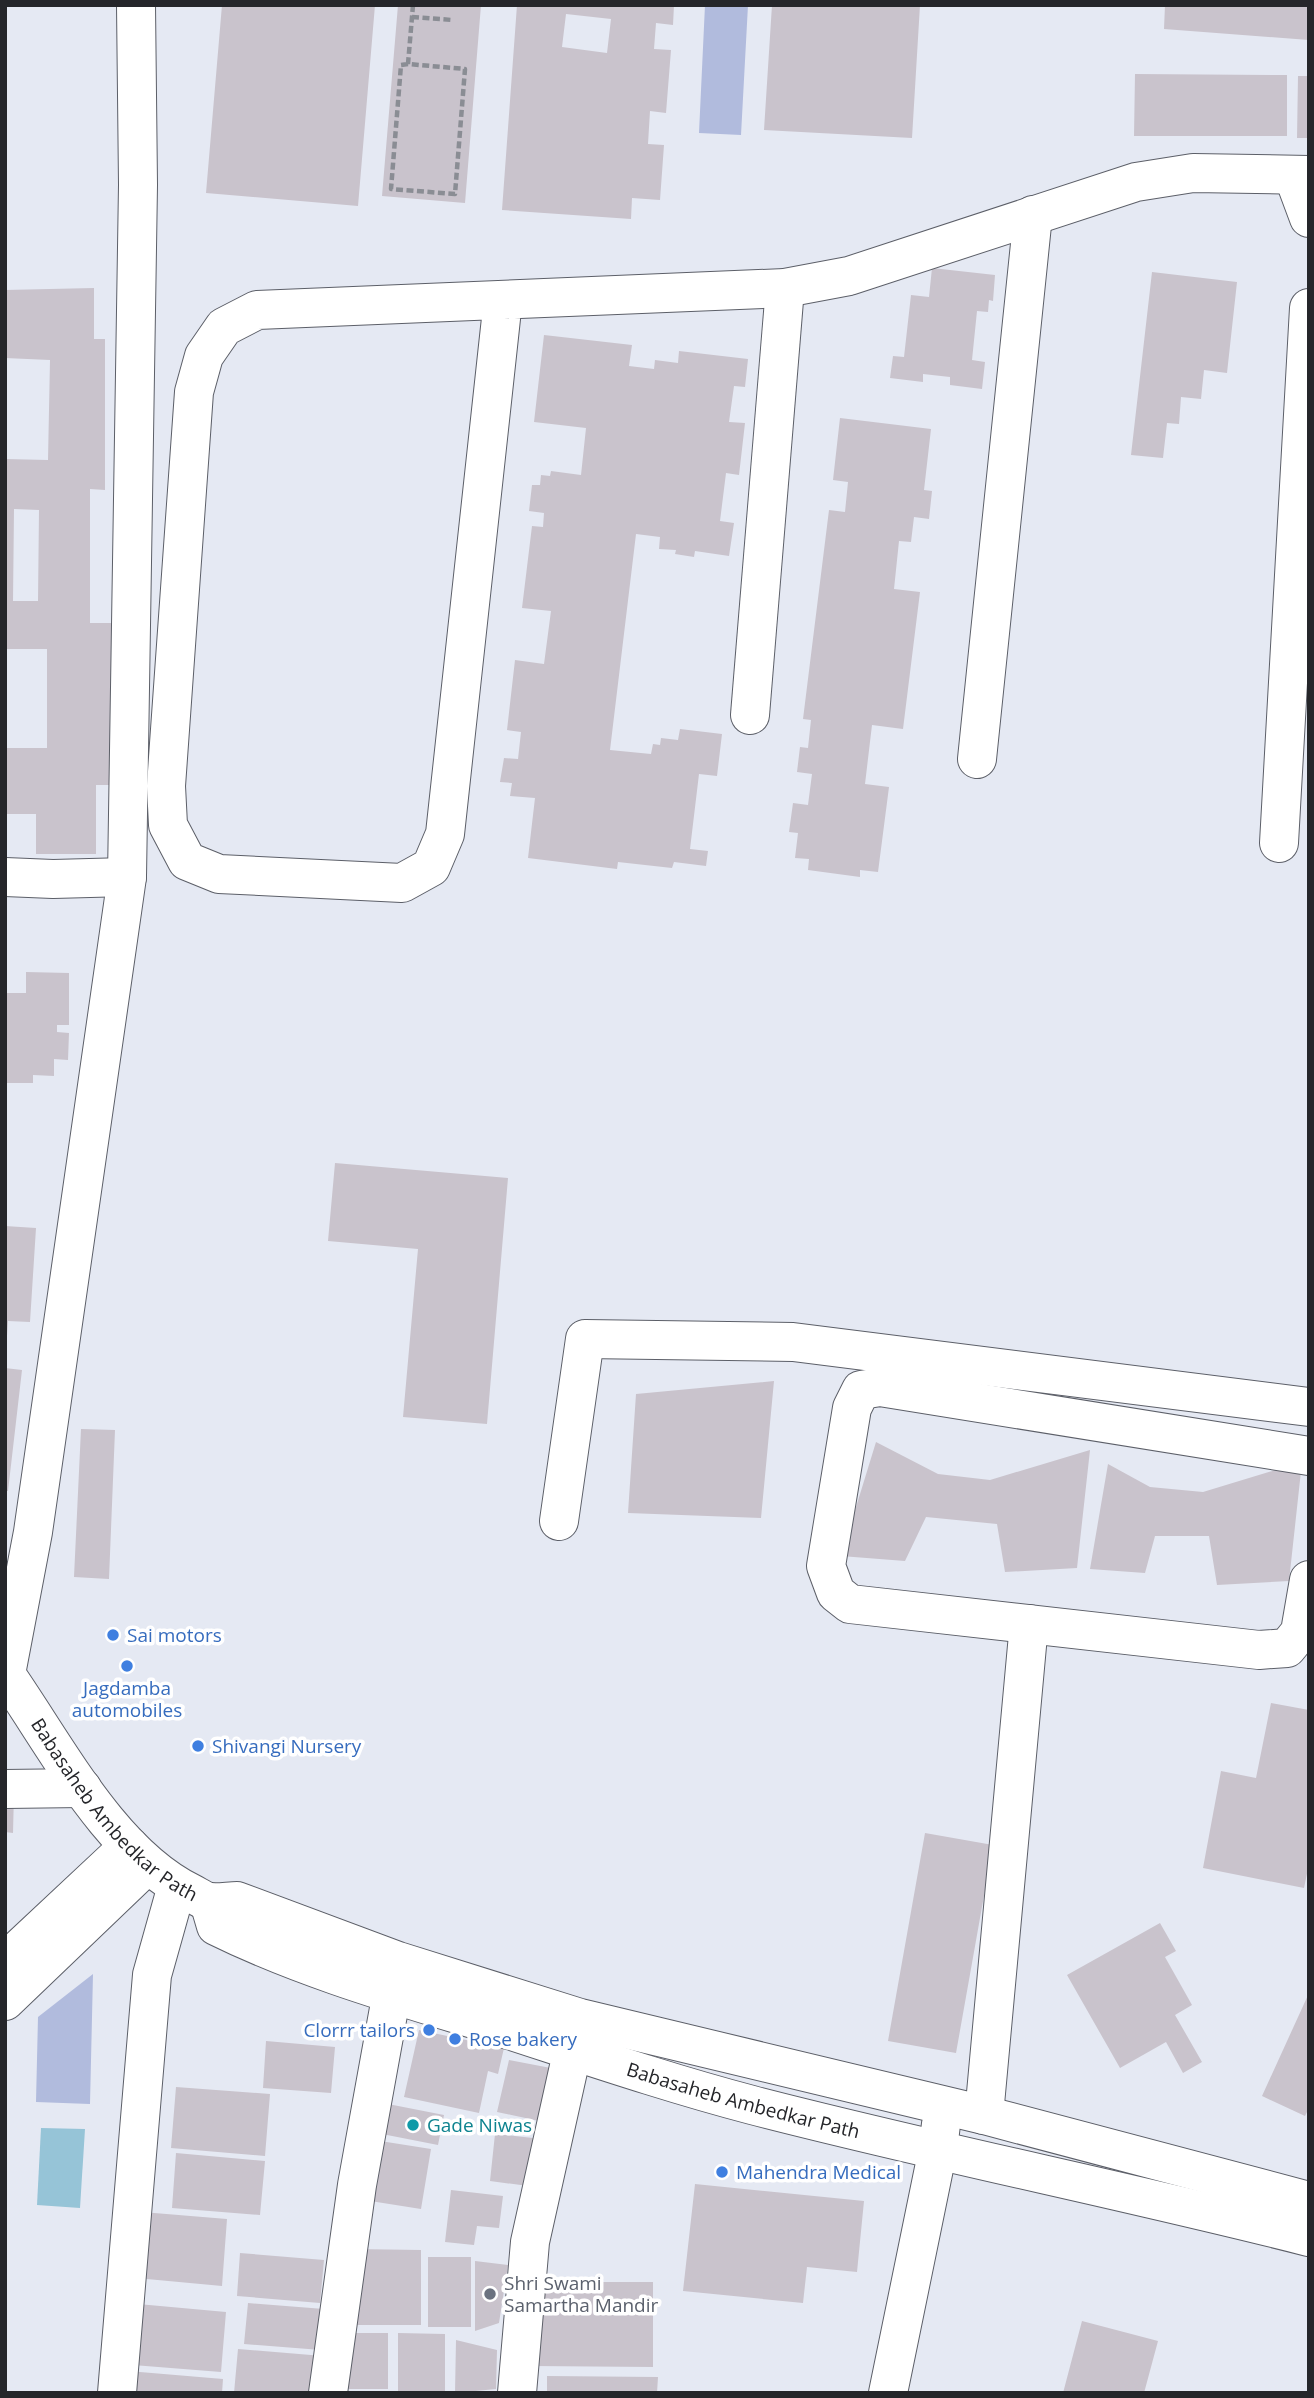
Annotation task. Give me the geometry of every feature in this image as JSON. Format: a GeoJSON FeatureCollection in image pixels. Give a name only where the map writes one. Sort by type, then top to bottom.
{"type":"FeatureCollection","features":[{"type":"Feature","properties":{"kind":"street"},"geometry":{"type":"LineString","coordinates":[[5,1674],[33,1532],[127,877],[138,185],[135,5]]}},
{"type":"Feature","properties":{"kind":"street"},"geometry":{"type":"LineString","coordinates":[[503,300],[445,834],[431,867],[402,883],[219,874],[187,861],[168,825],[166,786],[194,392],[204,356],[224,327],[257,310],[785,288],[849,276],[1136,181],[1193,173],[1301,175],[1309,218]]}},
{"type":"Feature","properties":{"kind":"street"},"geometry":{"type":"LineString","coordinates":[[977,760],[1033,215]]}},
{"type":"Feature","properties":{"kind":"street"},"geometry":{"type":"LineString","coordinates":[[750,715],[785,288]]}},
{"type":"Feature","properties":{"kind":"street"},"geometry":{"type":"LineString","coordinates":[[1279,843],[1309,307]]}},
{"type":"Feature","properties":{"kind":"street"},"geometry":{"type":"LineString","coordinates":[[5,877],[127,877]]}},
{"type":"Feature","properties":{"kind":"street"},"geometry":{"type":"LineString","coordinates":[[559,1521],[585,1339],[793,1342],[1309,1407]]}},
{"type":"Feature","properties":{"kind":"street"},"geometry":{"type":"LineString","coordinates":[[1309,1456],[880,1387],[861,1391],[852,1408],[826,1566],[836,1593],[850,1604],[1259,1650],[1287,1648],[1300,1632],[1309,1580]]}},
{"type":"Feature","properties":{"kind":"street"},"geometry":{"type":"LineString","coordinates":[[984,2115],[1029,1624]]}},
{"type":"Feature","properties":{"kind":"street","name":"Babasaheb Ambedkar Path"},"geometry":{"type":"LineString","coordinates":[[5,1674],[82,1788],[216,1926],[235,1935],[313,1966],[395,1977],[576,2034],[751,2105],[1309,2237]]}},
{"type":"Feature","properties":{"kind":"street"},"geometry":{"type":"LineString","coordinates":[[5,1789],[82,1788]]}},
{"type":"Feature","properties":{"kind":"street"},"geometry":{"type":"LineString","coordinates":[[5,1962],[166,1875]]}},
{"type":"Feature","properties":{"kind":"street"},"geometry":{"type":"LineString","coordinates":[[5,2001],[166,1875]]}},
{"type":"Feature","properties":{"kind":"street"},"geometry":{"type":"LineString","coordinates":[[117,2393],[152,1975],[166,1875]]}},
{"type":"Feature","properties":{"kind":"street"},"geometry":{"type":"LineString","coordinates":[[328,2393],[356,2185],[395,1977]]}},
{"type":"Feature","properties":{"kind":"street"},"geometry":{"type":"LineString","coordinates":[[517,2393],[530,2242],[576,2034]]}},
{"type":"Feature","properties":{"kind":"street","name":"Babasaheb Ambedkar Path"},"geometry":{"type":"LineString","coordinates":[[576,2034],[943,2105],[1309,2201]]}},
{"type":"Feature","properties":{"kind":"street"},"geometry":{"type":"LineString","coordinates":[[888,2393],[938,2149],[943,2105]]}},
{"type":"Feature","properties":{"kind":"path"},"geometry":{"type":"LineString","coordinates":[[408,64],[413,5]]}},
{"type":"Feature","properties":{"kind":"path"},"geometry":{"type":"LineString","coordinates":[[412,17],[452,20]]}},
{"type":"Feature","properties":{"kind":"path"},"geometry":{"type":"LineString","coordinates":[[408,64],[465,69],[455,194],[391,188],[401,65],[408,64]]}},
{"type":"Feature","properties":{"kind":"shaded area"},"geometry":{"type":"Polygon","coordinates":[[[705,5],[748,5],[741,135],[699,133],[705,5]]]}},
{"type":"Feature","properties":{"kind":"shaded area"},"geometry":{"type":"Polygon","coordinates":[[[93,1974],[90,2104],[36,2102],[38,2017],[93,1974]]]}},
{"type":"Feature","properties":{"kind":"shaded area"},"geometry":{"type":"Polygon","coordinates":[[[41,2128],[85,2129],[80,2208],[37,2205],[41,2128]]]}},
{"type":"Feature","properties":{"kind":"building"},"geometry":{"type":"Polygon","coordinates":[[[222,5],[375,5],[358,206],[206,193],[222,5]]]}},
{"type":"Feature","properties":{"kind":"building"},"geometry":{"type":"Polygon","coordinates":[[[398,5],[481,5],[465,203],[382,196],[398,5]]]}},
{"type":"Feature","properties":{"kind":"building"},"geometry":{"type":"Polygon","coordinates":[[[517,5],[674,5],[673,25],[656,23],[654,49],[671,50],[666,113],[650,111],[648,144],[664,145],[660,200],[632,198],[631,219],[502,210],[517,5]],[[566,14],[562,47],[607,53],[611,19],[566,14]]]}},
{"type":"Feature","properties":{"kind":"building"},"geometry":{"type":"Polygon","coordinates":[[[772,5],[920,5],[912,138],[764,130],[772,5]]]}},
{"type":"Feature","properties":{"kind":"building"},"geometry":{"type":"Polygon","coordinates":[[[1165,5],[1309,5],[1309,40],[1164,29],[1165,5]]]}},
{"type":"Feature","properties":{"kind":"building"},"geometry":{"type":"Polygon","coordinates":[[[1135,74],[1287,75],[1287,136],[1134,136],[1135,74]]]}},
{"type":"Feature","properties":{"kind":"building"},"geometry":{"type":"Polygon","coordinates":[[[1298,76],[1309,76],[1309,138],[1297,138],[1298,76]]]}},
{"type":"Feature","properties":{"kind":"building"},"geometry":{"type":"Polygon","coordinates":[[[932,268],[995,275],[993,301],[989,300],[988,312],[977,311],[972,360],[985,362],[982,389],[950,385],[950,377],[923,374],[923,382],[890,378],[893,356],[904,357],[911,295],[929,297],[932,268]]]}},
{"type":"Feature","properties":{"kind":"building"},"geometry":{"type":"Polygon","coordinates":[[[1152,272],[1237,282],[1227,373],[1204,370],[1201,399],[1181,397],[1179,424],[1167,423],[1163,458],[1131,455],[1152,272]]]}},
{"type":"Feature","properties":{"kind":"building"},"geometry":{"type":"Polygon","coordinates":[[[94,288],[94,339],[105,339],[105,490],[90,489],[90,623],[111,623],[112,785],[96,785],[96,854],[36,854],[36,814],[5,814],[5,748],[47,748],[47,649],[5,649],[5,459],[48,460],[50,360],[5,358],[5,290],[94,288]],[[14,509],[13,601],[38,601],[39,510],[14,509]]]}},
{"type":"Feature","properties":{"kind":"building"},"geometry":{"type":"Polygon","coordinates":[[[544,335],[632,345],[629,366],[654,369],[655,360],[678,363],[679,351],[748,359],[745,387],[734,386],[729,422],[745,423],[739,475],[726,473],[720,521],[734,523],[729,556],[695,551],[694,557],[675,554],[676,550],[659,549],[660,537],[636,534],[610,750],[651,754],[653,744],[660,745],[661,738],[678,740],[680,729],[722,734],[717,776],[699,774],[690,849],[708,851],[706,866],[674,862],[672,868],[618,862],[617,869],[528,858],[535,798],[510,796],[512,783],[500,782],[504,758],[518,759],[521,732],[507,730],[515,660],[544,664],[551,611],[522,608],[532,526],[543,527],[544,513],[529,511],[532,485],[540,485],[541,475],[550,476],[551,471],[581,475],[586,428],[534,422],[544,335]]]}},
{"type":"Feature","properties":{"kind":"building"},"geometry":{"type":"Polygon","coordinates":[[[840,418],[931,429],[924,490],[932,491],[929,519],[914,517],[911,542],[899,541],[894,589],[920,592],[903,729],[872,725],[865,784],[889,787],[878,872],[860,870],[860,877],[808,870],[809,859],[795,858],[798,833],[789,832],[793,803],[808,805],[812,774],[797,772],[800,747],[808,748],[811,720],[803,719],[829,510],[845,512],[848,482],[833,480],[840,418]]]}},
{"type":"Feature","properties":{"kind":"building"},"geometry":{"type":"Polygon","coordinates":[[[26,972],[69,973],[69,1025],[57,1025],[57,1032],[69,1033],[68,1060],[54,1059],[54,1076],[33,1075],[33,1083],[5,1083],[5,993],[26,993],[26,972]]]}},
{"type":"Feature","properties":{"kind":"building"},"geometry":{"type":"Polygon","coordinates":[[[335,1163],[508,1178],[487,1424],[403,1417],[418,1249],[328,1241],[335,1163]]]}},
{"type":"Feature","properties":{"kind":"building"},"geometry":{"type":"Polygon","coordinates":[[[5,1226],[36,1228],[30,1322],[8,1321],[7,1336],[5,1335],[5,1226]]]}},
{"type":"Feature","properties":{"kind":"building"},"geometry":{"type":"Polygon","coordinates":[[[5,1368],[22,1370],[8,1491],[5,1491],[5,1368]]]}},
{"type":"Feature","properties":{"kind":"building"},"geometry":{"type":"Polygon","coordinates":[[[774,1381],[761,1518],[628,1513],[636,1394],[774,1381]]]}},
{"type":"Feature","properties":{"kind":"building"},"geometry":{"type":"Polygon","coordinates":[[[81,1429],[115,1430],[109,1579],[74,1577],[81,1429]]]}},
{"type":"Feature","properties":{"kind":"building"},"geometry":{"type":"Polygon","coordinates":[[[876,1442],[938,1474],[990,1480],[1090,1450],[1077,1568],[1005,1572],[997,1524],[926,1517],[905,1561],[841,1556],[876,1442]]]}},
{"type":"Feature","properties":{"kind":"building"},"geometry":{"type":"Polygon","coordinates":[[[1302,1462],[1289,1581],[1217,1585],[1209,1536],[1155,1536],[1145,1573],[1090,1569],[1108,1464],[1150,1487],[1203,1492],[1302,1462]]]}},
{"type":"Feature","properties":{"kind":"building"},"geometry":{"type":"Polygon","coordinates":[[[1271,1703],[1309,1710],[1309,1864],[1304,1888],[1203,1868],[1221,1771],[1256,1778],[1271,1703]]]}},
{"type":"Feature","properties":{"kind":"building"},"geometry":{"type":"Polygon","coordinates":[[[5,1793],[14,1793],[13,1833],[5,1832],[5,1793]]]}},
{"type":"Feature","properties":{"kind":"building"},"geometry":{"type":"Polygon","coordinates":[[[925,1833],[993,1845],[956,2053],[888,2041],[925,1833]]]}},
{"type":"Feature","properties":{"kind":"building"},"geometry":{"type":"Polygon","coordinates":[[[1160,1923],[1176,1951],[1165,1957],[1192,2005],[1175,2015],[1202,2062],[1183,2073],[1166,2042],[1120,2068],[1067,1975],[1160,1923]]]}},
{"type":"Feature","properties":{"kind":"building"},"geometry":{"type":"Polygon","coordinates":[[[1309,1993],[1309,2108],[1305,2116],[1262,2096],[1309,1993]]]}},
{"type":"Feature","properties":{"kind":"building"},"geometry":{"type":"Polygon","coordinates":[[[419,2030],[504,2048],[498,2074],[488,2071],[479,2113],[404,2097],[419,2030]]]}},
{"type":"Feature","properties":{"kind":"building"},"geometry":{"type":"Polygon","coordinates":[[[266,2041],[335,2047],[331,2093],[263,2088],[266,2041]]]}},
{"type":"Feature","properties":{"kind":"building"},"geometry":{"type":"Polygon","coordinates":[[[509,2060],[556,2069],[544,2122],[497,2112],[509,2060]]]}},
{"type":"Feature","properties":{"kind":"building"},"geometry":{"type":"Polygon","coordinates":[[[176,2087],[270,2094],[265,2156],[171,2148],[176,2087]]]}},
{"type":"Feature","properties":{"kind":"building","name":"Gade Niwas"},"geometry":{"type":"Polygon","coordinates":[[[388,2104],[444,2115],[438,2145],[382,2134],[388,2104]]]}},
{"type":"Feature","properties":{"kind":"building"},"geometry":{"type":"Polygon","coordinates":[[[495,2134],[533,2138],[528,2186],[490,2181],[495,2134]]]}},
{"type":"Feature","properties":{"kind":"building"},"geometry":{"type":"Polygon","coordinates":[[[374,2140],[431,2149],[421,2209],[364,2200],[374,2140]]]}},
{"type":"Feature","properties":{"kind":"building"},"geometry":{"type":"Polygon","coordinates":[[[176,2153],[265,2161],[260,2215],[172,2208],[176,2153]]]}},
{"type":"Feature","properties":{"kind":"building"},"geometry":{"type":"Polygon","coordinates":[[[695,2184],[864,2201],[857,2272],[807,2267],[803,2303],[683,2291],[695,2184]]]}},
{"type":"Feature","properties":{"kind":"building"},"geometry":{"type":"Polygon","coordinates":[[[451,2190],[503,2196],[499,2228],[477,2226],[474,2245],[445,2242],[451,2190]]]}},
{"type":"Feature","properties":{"kind":"building"},"geometry":{"type":"Polygon","coordinates":[[[142,2212],[227,2219],[222,2286],[136,2278],[142,2212]]]}},
{"type":"Feature","properties":{"kind":"building"},"geometry":{"type":"Polygon","coordinates":[[[353,2249],[421,2250],[421,2325],[353,2325],[353,2249]]]}},
{"type":"Feature","properties":{"kind":"building"},"geometry":{"type":"Polygon","coordinates":[[[240,2253],[324,2260],[320,2303],[237,2296],[240,2253]]]}},
{"type":"Feature","properties":{"kind":"building"},"geometry":{"type":"Polygon","coordinates":[[[428,2257],[471,2257],[471,2327],[428,2327],[428,2257]]]}},
{"type":"Feature","properties":{"kind":"building","name":"Shri Swami Samartha Mandir"},"geometry":{"type":"Polygon","coordinates":[[[475,2261],[508,2265],[499,2323],[475,2331],[475,2261]]]}},
{"type":"Feature","properties":{"kind":"building"},"geometry":{"type":"Polygon","coordinates":[[[533,2282],[653,2282],[653,2367],[532,2366],[533,2282]]]}},
{"type":"Feature","properties":{"kind":"building"},"geometry":{"type":"Polygon","coordinates":[[[248,2303],[324,2309],[321,2350],[244,2344],[248,2303]]]}},
{"type":"Feature","properties":{"kind":"building"},"geometry":{"type":"Polygon","coordinates":[[[138,2304],[226,2312],[221,2372],[133,2365],[138,2304]]]}},
{"type":"Feature","properties":{"kind":"building"},"geometry":{"type":"Polygon","coordinates":[[[1082,2321],[1158,2341],[1144,2393],[1063,2393],[1082,2321]]]}},
{"type":"Feature","properties":{"kind":"building"},"geometry":{"type":"Polygon","coordinates":[[[343,2333],[388,2333],[388,2389],[343,2389],[343,2333]]]}},
{"type":"Feature","properties":{"kind":"building"},"geometry":{"type":"Polygon","coordinates":[[[398,2333],[445,2334],[445,2392],[398,2392],[398,2333]]]}},
{"type":"Feature","properties":{"kind":"building"},"geometry":{"type":"Polygon","coordinates":[[[456,2340],[497,2350],[496,2389],[455,2393],[456,2340]]]}},
{"type":"Feature","properties":{"kind":"building"},"geometry":{"type":"Polygon","coordinates":[[[238,2349],[323,2356],[319,2393],[234,2393],[238,2349]]]}},
{"type":"Feature","properties":{"kind":"building"},"geometry":{"type":"Polygon","coordinates":[[[128,2371],[223,2379],[222,2393],[126,2393],[128,2371]]]}},
{"type":"Feature","properties":{"kind":"building"},"geometry":{"type":"Polygon","coordinates":[[[547,2376],[658,2377],[657,2393],[547,2393],[547,2376]]]}},
{"type":"Feature","properties":{"kind":"place","name":"Sai motors"},"geometry":{"type":"Point","coordinates":[113,1635]}},
{"type":"Feature","properties":{"kind":"place","name":"Jagdamba automobiles"},"geometry":{"type":"Point","coordinates":[127,1666]}},
{"type":"Feature","properties":{"kind":"place","name":"Shivangi Nursery"},"geometry":{"type":"Point","coordinates":[198,1746]}},
{"type":"Feature","properties":{"kind":"place","name":"Clorrr tailors"},"geometry":{"type":"Point","coordinates":[429,2030]}},
{"type":"Feature","properties":{"kind":"place","name":"Rose bakery"},"geometry":{"type":"Point","coordinates":[455,2039]}},
{"type":"Feature","properties":{"kind":"place","name":"Gade Niwas"},"geometry":{"type":"Point","coordinates":[413,2125]}},
{"type":"Feature","properties":{"kind":"place","name":"Mahendra Medical"},"geometry":{"type":"Point","coordinates":[722,2172]}},
{"type":"Feature","properties":{"kind":"place","name":"Shri Swami Samartha Mandir"},"geometry":{"type":"Point","coordinates":[490,2294]}}]}
